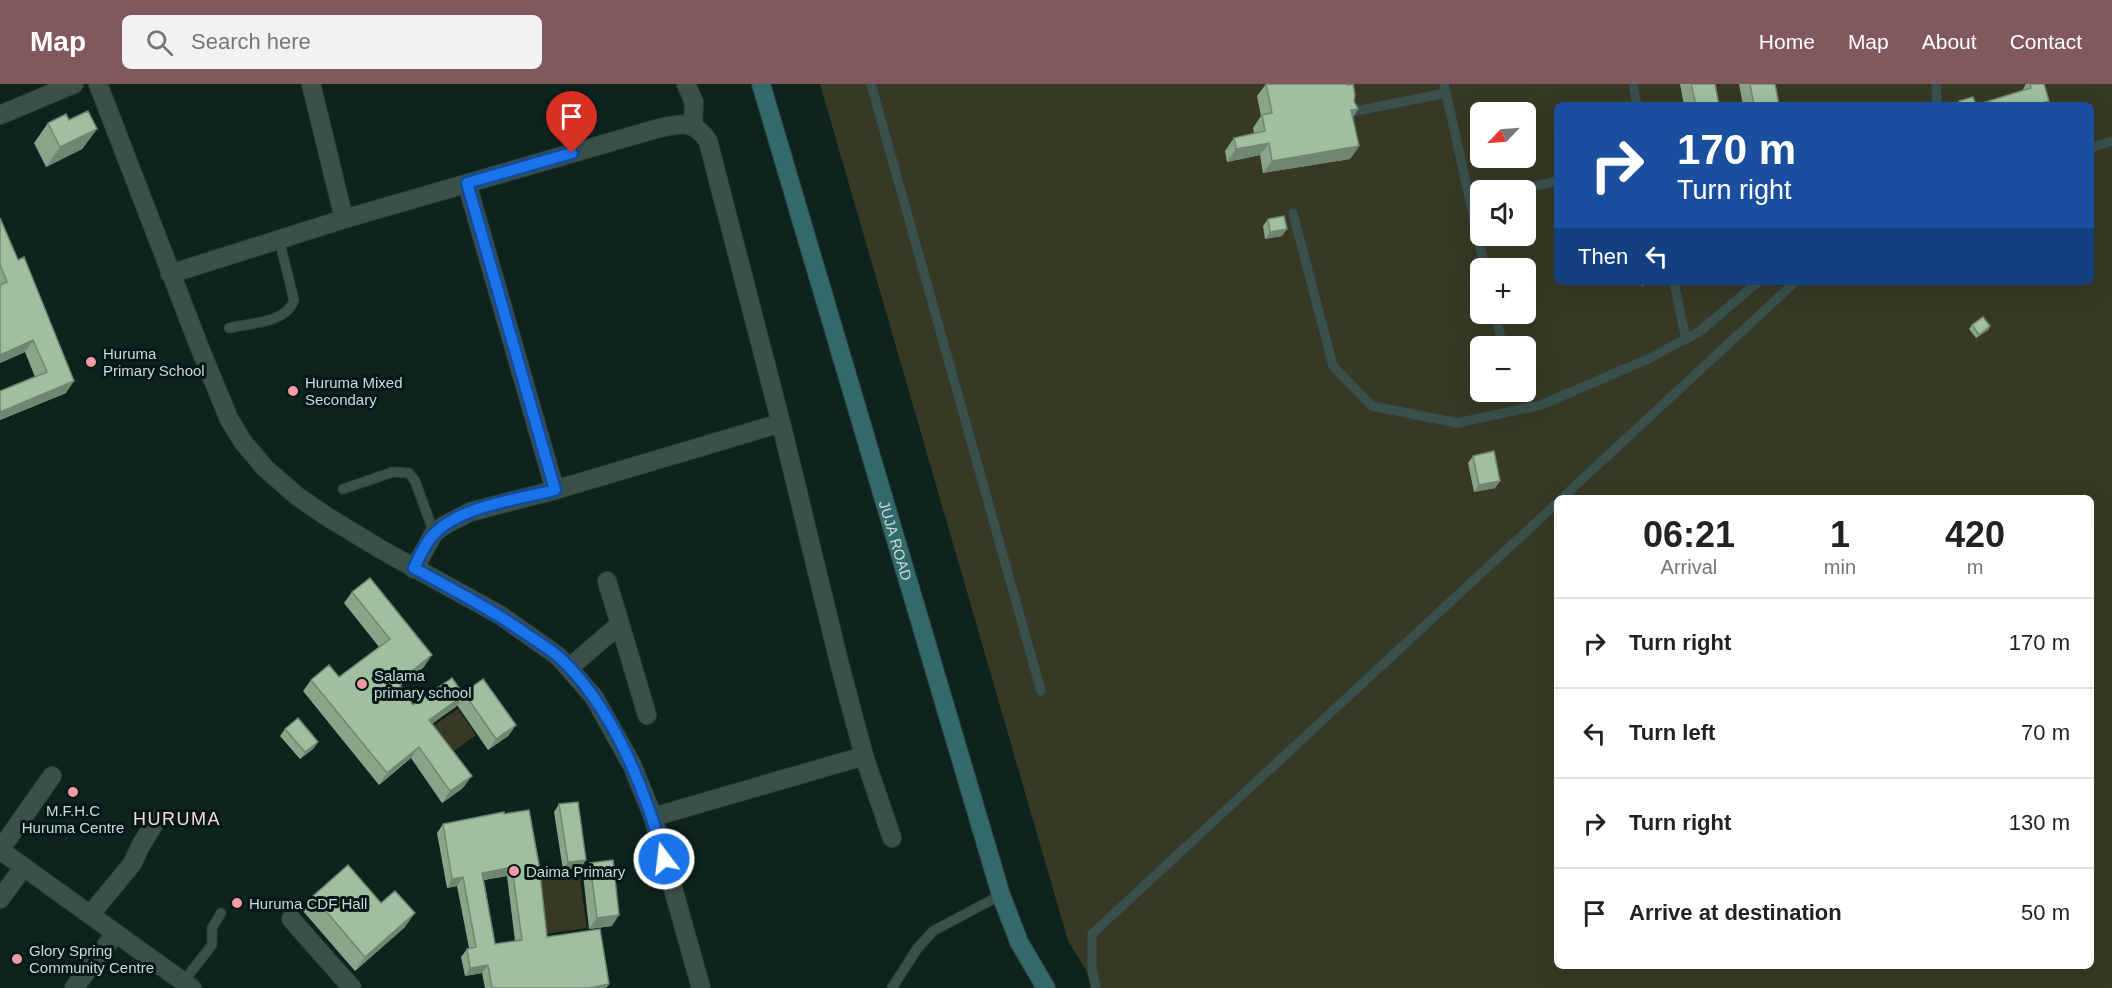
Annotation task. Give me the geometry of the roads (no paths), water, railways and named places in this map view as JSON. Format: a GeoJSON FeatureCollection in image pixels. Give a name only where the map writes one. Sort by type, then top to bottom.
{"type":"FeatureCollection","features":[{"type":"Feature","properties":{"kind":"main road","name":"JUJA ROAD"},"geometry":{"type":"LineString","coordinates":[[761,84],[1001,895],[1019,942],[1046,988]]}},
{"type":"Feature","properties":{"kind":"street"},"geometry":{"type":"LineString","coordinates":[[0,115],[74,84]]}},
{"type":"Feature","properties":{"kind":"street"},"geometry":{"type":"LineString","coordinates":[[98,84],[170,274],[230,419],[243,442],[265,468],[326,516],[500,615],[558,656],[594,697],[632,765],[653,817],[701,988]]}},
{"type":"Feature","properties":{"kind":"street"},"geometry":{"type":"LineString","coordinates":[[311,84],[344,219]]}},
{"type":"Feature","properties":{"kind":"street"},"geometry":{"type":"LineString","coordinates":[[686,84],[693,102],[693,125]]}},
{"type":"Feature","properties":{"kind":"street"},"geometry":{"type":"LineString","coordinates":[[170,274],[344,219],[656,129],[681,124],[693,125],[701,131],[708,141],[864,756],[892,838]]}},
{"type":"Feature","properties":{"kind":"street"},"geometry":{"type":"LineString","coordinates":[[467,183],[555,490]]}},
{"type":"Feature","properties":{"kind":"street"},"geometry":{"type":"LineString","coordinates":[[414,568],[434,533],[444,525],[470,512],[555,490],[781,423]]}},
{"type":"Feature","properties":{"kind":"street"},"geometry":{"type":"LineString","coordinates":[[607,581],[647,715]]}},
{"type":"Feature","properties":{"kind":"street"},"geometry":{"type":"LineString","coordinates":[[569,668],[620,624]]}},
{"type":"Feature","properties":{"kind":"street"},"geometry":{"type":"LineString","coordinates":[[653,817],[864,756]]}},
{"type":"Feature","properties":{"kind":"street"},"geometry":{"type":"LineString","coordinates":[[52,776],[0,850],[187,985]]}},
{"type":"Feature","properties":{"kind":"street"},"geometry":{"type":"LineString","coordinates":[[90,915],[132,864],[157,819]]}},
{"type":"Feature","properties":{"kind":"street"},"geometry":{"type":"LineString","coordinates":[[0,898],[23,868]]}},
{"type":"Feature","properties":{"kind":"street"},"geometry":{"type":"LineString","coordinates":[[291,919],[352,988]]}},
{"type":"Feature","properties":{"kind":"street"},"geometry":{"type":"LineString","coordinates":[[74,988],[115,934]]}},
{"type":"Feature","properties":{"kind":"lane"},"geometry":{"type":"LineString","coordinates":[[871,84],[1041,691]]}},
{"type":"Feature","properties":{"kind":"lane"},"geometry":{"type":"LineString","coordinates":[[1633,84],[1636,102]]}},
{"type":"Feature","properties":{"kind":"lane"},"geometry":{"type":"LineString","coordinates":[[1936,84],[1937,102]]}},
{"type":"Feature","properties":{"kind":"lane"},"geometry":{"type":"LineString","coordinates":[[1351,112],[1445,88],[1470,202]]}},
{"type":"Feature","properties":{"kind":"lane"},"geometry":{"type":"LineString","coordinates":[[2094,147],[2112,141]]}},
{"type":"Feature","properties":{"kind":"lane"},"geometry":{"type":"LineString","coordinates":[[1536,186],[1554,182]]}},
{"type":"Feature","properties":{"kind":"lane"},"geometry":{"type":"LineString","coordinates":[[1293,213],[1333,366],[1372,406],[1457,423],[1541,405],[1648,359],[1699,332],[1754,285]]}},
{"type":"Feature","properties":{"kind":"lane"},"geometry":{"type":"LineString","coordinates":[[229,328],[272,319],[291,308],[294,300],[279,239]]}},
{"type":"Feature","properties":{"kind":"lane"},"geometry":{"type":"LineString","coordinates":[[1675,285],[1686,339]]}},
{"type":"Feature","properties":{"kind":"lane"},"geometry":{"type":"LineString","coordinates":[[1565,495],[1792,285]]}},
{"type":"Feature","properties":{"kind":"lane"},"geometry":{"type":"LineString","coordinates":[[343,489],[393,472],[409,473],[415,481],[434,533]]}},
{"type":"Feature","properties":{"kind":"lane"},"geometry":{"type":"LineString","coordinates":[[1096,988],[1092,969],[1092,934],[1554,506]]}},
{"type":"Feature","properties":{"kind":"lane"},"geometry":{"type":"LineString","coordinates":[[892,988],[917,949],[933,931],[1001,895]]}},
{"type":"Feature","properties":{"kind":"lane"},"geometry":{"type":"LineString","coordinates":[[187,985],[212,945],[212,928],[221,913]]}},
{"type":"Feature","properties":{"kind":"place","name":"Huruma Primary School"},"geometry":{"type":"Point","coordinates":[91,362]}},
{"type":"Feature","properties":{"kind":"place","name":"Huruma Mixed Secondary"},"geometry":{"type":"Point","coordinates":[293,391]}},
{"type":"Feature","properties":{"kind":"place","name":"Salama primary school"},"geometry":{"type":"Point","coordinates":[362,684]}},
{"type":"Feature","properties":{"kind":"place","name":"M.F.H.C Huruma Centre"},"geometry":{"type":"Point","coordinates":[73,792]}},
{"type":"Feature","properties":{"kind":"place","name":"Daima Primary"},"geometry":{"type":"Point","coordinates":[514,871]}},
{"type":"Feature","properties":{"kind":"place","name":"Huruma CDF Hall"},"geometry":{"type":"Point","coordinates":[237,903]}},
{"type":"Feature","properties":{"kind":"place","name":"Glory Spring Community Centre"},"geometry":{"type":"Point","coordinates":[17,959]}},
{"type":"Feature","properties":{"kind":"district","name":"HURUMA"},"geometry":{"type":"Point","coordinates":[177,819]}}]}
